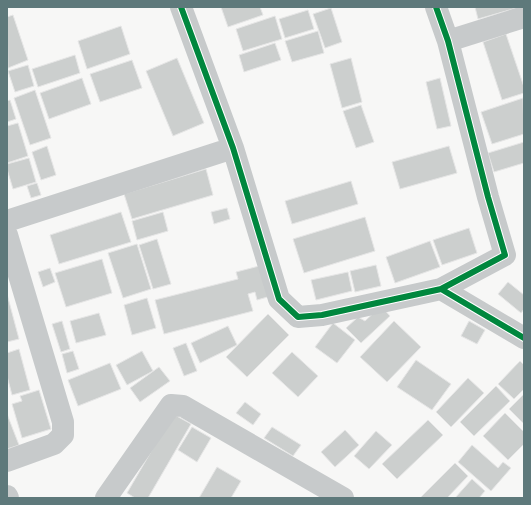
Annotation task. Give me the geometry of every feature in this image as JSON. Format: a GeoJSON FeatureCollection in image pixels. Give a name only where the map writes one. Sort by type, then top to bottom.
{"type":"FeatureCollection","features":[{"type":"Feature","properties":{"kind":"street"},"geometry":{"type":"LineString","coordinates":[[181,7],[233,148],[279,299],[298,317],[322,315],[441,289],[515,253],[488,197],[448,41],[436,7]]}},
{"type":"Feature","properties":{"kind":"street"},"geometry":{"type":"LineString","coordinates":[[448,41],[524,17]]}},
{"type":"Feature","properties":{"kind":"street"},"geometry":{"type":"LineString","coordinates":[[7,221],[233,148]]}},
{"type":"Feature","properties":{"kind":"street"},"geometry":{"type":"LineString","coordinates":[[7,235],[63,422],[63,435],[54,444],[7,461]]}},
{"type":"Feature","properties":{"kind":"street"},"geometry":{"type":"LineString","coordinates":[[441,289],[524,338]]}},
{"type":"Feature","properties":{"kind":"street"},"geometry":{"type":"LineString","coordinates":[[106,498],[171,405],[183,406],[343,498]]}},
{"type":"Feature","properties":{"kind":"building"},"geometry":{"type":"Polygon","coordinates":[[[221,7],[260,7],[263,15],[228,27],[221,7]]]}},
{"type":"Feature","properties":{"kind":"building"},"geometry":{"type":"Polygon","coordinates":[[[475,7],[520,7],[478,19],[475,7]]]}},
{"type":"Feature","properties":{"kind":"building"},"geometry":{"type":"Polygon","coordinates":[[[331,8],[342,42],[325,48],[313,14],[331,8]]]}},
{"type":"Feature","properties":{"kind":"building"},"geometry":{"type":"Polygon","coordinates":[[[308,10],[314,29],[285,38],[279,19],[308,10]]]}},
{"type":"Feature","properties":{"kind":"building"},"geometry":{"type":"Polygon","coordinates":[[[13,15],[28,60],[8,68],[7,17],[13,15]]]}},
{"type":"Feature","properties":{"kind":"building"},"geometry":{"type":"Polygon","coordinates":[[[275,16],[282,39],[243,51],[236,29],[275,16]]]}},
{"type":"Feature","properties":{"kind":"building"},"geometry":{"type":"Polygon","coordinates":[[[121,26],[130,54],[87,69],[78,41],[121,26]]]}},
{"type":"Feature","properties":{"kind":"building"},"geometry":{"type":"Polygon","coordinates":[[[318,31],[324,53],[292,62],[285,41],[318,31]]]}},
{"type":"Feature","properties":{"kind":"building"},"geometry":{"type":"Polygon","coordinates":[[[506,34],[524,87],[524,93],[502,100],[483,42],[506,34]]]}},
{"type":"Feature","properties":{"kind":"building"},"geometry":{"type":"Polygon","coordinates":[[[275,43],[281,60],[244,72],[239,55],[275,43]]]}},
{"type":"Feature","properties":{"kind":"building"},"geometry":{"type":"Polygon","coordinates":[[[75,55],[80,73],[38,87],[32,69],[75,55]]]}},
{"type":"Feature","properties":{"kind":"building"},"geometry":{"type":"Polygon","coordinates":[[[177,58],[204,123],[173,136],[146,71],[177,58]]]}},
{"type":"Feature","properties":{"kind":"building"},"geometry":{"type":"Polygon","coordinates":[[[351,58],[362,102],[342,108],[330,64],[351,58]]]}},
{"type":"Feature","properties":{"kind":"building"},"geometry":{"type":"Polygon","coordinates":[[[132,60],[142,88],[100,102],[90,74],[132,60]]]}},
{"type":"Feature","properties":{"kind":"building"},"geometry":{"type":"Polygon","coordinates":[[[28,65],[34,86],[15,92],[8,71],[28,65]]]}},
{"type":"Feature","properties":{"kind":"building"},"geometry":{"type":"Polygon","coordinates":[[[82,78],[91,104],[49,119],[40,93],[82,78]]]}},
{"type":"Feature","properties":{"kind":"building"},"geometry":{"type":"Polygon","coordinates":[[[440,78],[451,126],[437,129],[426,82],[440,78]]]}},
{"type":"Feature","properties":{"kind":"building"},"geometry":{"type":"Polygon","coordinates":[[[35,90],[51,138],[30,145],[14,98],[35,90]]]}},
{"type":"Feature","properties":{"kind":"building"},"geometry":{"type":"Polygon","coordinates":[[[523,98],[524,134],[492,144],[481,112],[523,98]]]}},
{"type":"Feature","properties":{"kind":"building"},"geometry":{"type":"Polygon","coordinates":[[[10,100],[16,119],[7,122],[7,101],[10,100]]]}},
{"type":"Feature","properties":{"kind":"building"},"geometry":{"type":"Polygon","coordinates":[[[361,105],[374,142],[356,148],[343,111],[361,105]]]}},
{"type":"Feature","properties":{"kind":"building"},"geometry":{"type":"Polygon","coordinates":[[[18,123],[28,156],[7,163],[7,126],[18,123]]]}},
{"type":"Feature","properties":{"kind":"building"},"geometry":{"type":"Polygon","coordinates":[[[524,142],[524,163],[494,172],[488,153],[524,142]]]}},
{"type":"Feature","properties":{"kind":"building"},"geometry":{"type":"Polygon","coordinates":[[[47,146],[56,175],[41,180],[32,152],[47,146]]]}},
{"type":"Feature","properties":{"kind":"building"},"geometry":{"type":"Polygon","coordinates":[[[449,146],[457,173],[400,189],[392,162],[449,146]]]}},
{"type":"Feature","properties":{"kind":"building"},"geometry":{"type":"Polygon","coordinates":[[[29,158],[36,182],[13,189],[7,164],[29,158]]]}},
{"type":"Feature","properties":{"kind":"building"},"geometry":{"type":"Polygon","coordinates":[[[206,169],[213,195],[132,219],[124,194],[206,169]]]}},
{"type":"Feature","properties":{"kind":"building"},"geometry":{"type":"Polygon","coordinates":[[[351,181],[358,204],[292,224],[285,201],[351,181]]]}},
{"type":"Feature","properties":{"kind":"building"},"geometry":{"type":"Polygon","coordinates":[[[37,183],[41,195],[31,198],[27,186],[37,183]]]}},
{"type":"Feature","properties":{"kind":"building"},"geometry":{"type":"Polygon","coordinates":[[[227,208],[230,219],[214,224],[211,212],[227,208]]]}},
{"type":"Feature","properties":{"kind":"building"},"geometry":{"type":"Polygon","coordinates":[[[121,212],[131,242],[59,264],[50,235],[121,212]]]}},
{"type":"Feature","properties":{"kind":"building"},"geometry":{"type":"Polygon","coordinates":[[[163,212],[168,231],[137,240],[132,221],[163,212]]]}},
{"type":"Feature","properties":{"kind":"building"},"geometry":{"type":"Polygon","coordinates":[[[365,217],[375,251],[304,273],[293,239],[365,217]]]}},
{"type":"Feature","properties":{"kind":"building"},"geometry":{"type":"Polygon","coordinates":[[[469,228],[477,253],[442,265],[433,240],[469,228]]]}},
{"type":"Feature","properties":{"kind":"building"},"geometry":{"type":"Polygon","coordinates":[[[157,239],[171,284],[153,289],[139,245],[157,239]]]}},
{"type":"Feature","properties":{"kind":"building"},"geometry":{"type":"Polygon","coordinates":[[[430,241],[440,267],[395,283],[386,257],[430,241]]]}},
{"type":"Feature","properties":{"kind":"building"},"geometry":{"type":"Polygon","coordinates":[[[137,244],[151,289],[123,298],[108,253],[137,244]]]}},
{"type":"Feature","properties":{"kind":"building"},"geometry":{"type":"Polygon","coordinates":[[[102,259],[112,293],[66,307],[55,273],[102,259]]]}},
{"type":"Feature","properties":{"kind":"building"},"geometry":{"type":"Polygon","coordinates":[[[263,265],[271,296],[257,300],[255,292],[248,294],[253,311],[164,334],[155,300],[238,279],[236,272],[263,265]]]}},
{"type":"Feature","properties":{"kind":"building"},"geometry":{"type":"Polygon","coordinates":[[[376,265],[381,286],[355,292],[350,271],[376,265]]]}},
{"type":"Feature","properties":{"kind":"building"},"geometry":{"type":"Polygon","coordinates":[[[50,268],[55,282],[43,287],[38,272],[50,268]]]}},
{"type":"Feature","properties":{"kind":"building"},"geometry":{"type":"Polygon","coordinates":[[[348,272],[352,291],[316,300],[311,280],[348,272]]]}},
{"type":"Feature","properties":{"kind":"building"},"geometry":{"type":"Polygon","coordinates":[[[508,282],[524,295],[524,309],[521,313],[498,294],[508,282]]]}},
{"type":"Feature","properties":{"kind":"building"},"geometry":{"type":"Polygon","coordinates":[[[7,294],[19,339],[7,342],[7,294]]]}},
{"type":"Feature","properties":{"kind":"building"},"geometry":{"type":"Polygon","coordinates":[[[147,298],[156,328],[132,335],[124,305],[147,298]]]}},
{"type":"Feature","properties":{"kind":"building"},"geometry":{"type":"Polygon","coordinates":[[[381,306],[390,316],[361,343],[346,328],[358,317],[365,321],[381,306]]]}},
{"type":"Feature","properties":{"kind":"building"},"geometry":{"type":"Polygon","coordinates":[[[99,313],[106,335],[76,343],[70,321],[99,313]]]}},
{"type":"Feature","properties":{"kind":"building"},"geometry":{"type":"Polygon","coordinates":[[[268,314],[289,335],[247,377],[226,357],[268,314]]]}},
{"type":"Feature","properties":{"kind":"building"},"geometry":{"type":"Polygon","coordinates":[[[62,321],[70,349],[61,352],[52,324],[62,321]]]}},
{"type":"Feature","properties":{"kind":"building"},"geometry":{"type":"Polygon","coordinates":[[[394,321],[421,347],[387,382],[360,357],[394,321]]]}},
{"type":"Feature","properties":{"kind":"building"},"geometry":{"type":"Polygon","coordinates":[[[469,321],[485,330],[477,344],[461,336],[469,321]]]}},
{"type":"Feature","properties":{"kind":"building"},"geometry":{"type":"Polygon","coordinates":[[[333,323],[355,340],[337,363],[315,347],[333,323]]]}},
{"type":"Feature","properties":{"kind":"building"},"geometry":{"type":"Polygon","coordinates":[[[228,326],[237,345],[200,363],[191,343],[228,326]]]}},
{"type":"Feature","properties":{"kind":"building"},"geometry":{"type":"Polygon","coordinates":[[[186,343],[197,371],[184,376],[173,348],[186,343]]]}},
{"type":"Feature","properties":{"kind":"building"},"geometry":{"type":"Polygon","coordinates":[[[19,349],[30,390],[12,395],[7,376],[7,353],[19,349]]]}},
{"type":"Feature","properties":{"kind":"building"},"geometry":{"type":"Polygon","coordinates":[[[73,351],[79,369],[67,373],[62,354],[73,351]]]}},
{"type":"Feature","properties":{"kind":"building"},"geometry":{"type":"Polygon","coordinates":[[[142,351],[153,371],[127,385],[116,365],[142,351]]]}},
{"type":"Feature","properties":{"kind":"building"},"geometry":{"type":"Polygon","coordinates":[[[292,352],[318,376],[298,397],[272,373],[292,352]]]}},
{"type":"Feature","properties":{"kind":"building"},"geometry":{"type":"Polygon","coordinates":[[[416,360],[451,384],[432,410],[397,387],[416,360]]]}},
{"type":"Feature","properties":{"kind":"building"},"geometry":{"type":"Polygon","coordinates":[[[520,361],[524,365],[524,389],[514,399],[498,384],[520,361]]]}},
{"type":"Feature","properties":{"kind":"building"},"geometry":{"type":"Polygon","coordinates":[[[110,363],[121,389],[78,406],[68,380],[110,363]]]}},
{"type":"Feature","properties":{"kind":"building"},"geometry":{"type":"Polygon","coordinates":[[[159,367],[170,381],[140,402],[130,388],[159,367]]]}},
{"type":"Feature","properties":{"kind":"building"},"geometry":{"type":"Polygon","coordinates":[[[468,378],[484,393],[451,427],[436,412],[468,378]]]}},
{"type":"Feature","properties":{"kind":"building"},"geometry":{"type":"Polygon","coordinates":[[[496,386],[510,401],[474,436],[460,422],[496,386]]]}},
{"type":"Feature","properties":{"kind":"building"},"geometry":{"type":"Polygon","coordinates":[[[39,390],[51,429],[22,438],[12,404],[22,401],[20,396],[39,390]]]}},
{"type":"Feature","properties":{"kind":"building"},"geometry":{"type":"Polygon","coordinates":[[[524,394],[524,424],[509,409],[524,394]]]}},
{"type":"Feature","properties":{"kind":"building"},"geometry":{"type":"Polygon","coordinates":[[[245,402],[261,414],[253,425],[236,413],[245,402]]]}},
{"type":"Feature","properties":{"kind":"building"},"geometry":{"type":"Polygon","coordinates":[[[505,413],[524,432],[524,444],[508,460],[483,436],[505,413]]]}},
{"type":"Feature","properties":{"kind":"building"},"geometry":{"type":"Polygon","coordinates":[[[7,414],[19,445],[7,449],[7,414]]]}},
{"type":"Feature","properties":{"kind":"building"},"geometry":{"type":"Polygon","coordinates":[[[173,414],[191,424],[148,498],[135,498],[127,493],[173,414]]]}},
{"type":"Feature","properties":{"kind":"building"},"geometry":{"type":"Polygon","coordinates":[[[428,420],[443,435],[397,479],[382,464],[428,420]]]}},
{"type":"Feature","properties":{"kind":"building"},"geometry":{"type":"Polygon","coordinates":[[[192,427],[211,438],[197,462],[178,450],[192,427]]]}},
{"type":"Feature","properties":{"kind":"building"},"geometry":{"type":"Polygon","coordinates":[[[272,427],[301,445],[293,456],[264,438],[272,427]]]}},
{"type":"Feature","properties":{"kind":"building"},"geometry":{"type":"Polygon","coordinates":[[[345,430],[359,445],[335,467],[321,452],[345,430]]]}},
{"type":"Feature","properties":{"kind":"building"},"geometry":{"type":"Polygon","coordinates":[[[376,431],[392,445],[369,469],[354,456],[376,431]]]}},
{"type":"Feature","properties":{"kind":"building"},"geometry":{"type":"Polygon","coordinates":[[[472,445],[498,468],[503,462],[511,468],[491,491],[458,462],[472,445]]]}},
{"type":"Feature","properties":{"kind":"building"},"geometry":{"type":"Polygon","coordinates":[[[455,463],[468,476],[447,498],[420,498],[455,463]]]}},
{"type":"Feature","properties":{"kind":"building"},"geometry":{"type":"Polygon","coordinates":[[[217,467],[241,481],[231,498],[199,498],[217,467]]]}},
{"type":"Feature","properties":{"kind":"building"},"geometry":{"type":"Polygon","coordinates":[[[472,479],[485,491],[479,498],[455,498],[472,479]]]}},
{"type":"Feature","properties":{"kind":"cycle path"},"geometry":{"type":"LineString","coordinates":[[181,7],[233,148],[279,299],[298,317],[322,315],[441,289],[524,338]]}},
{"type":"Feature","properties":{"kind":"cycle path"},"geometry":{"type":"LineString","coordinates":[[436,7],[448,41],[488,197],[505,255],[441,289]]}}]}
